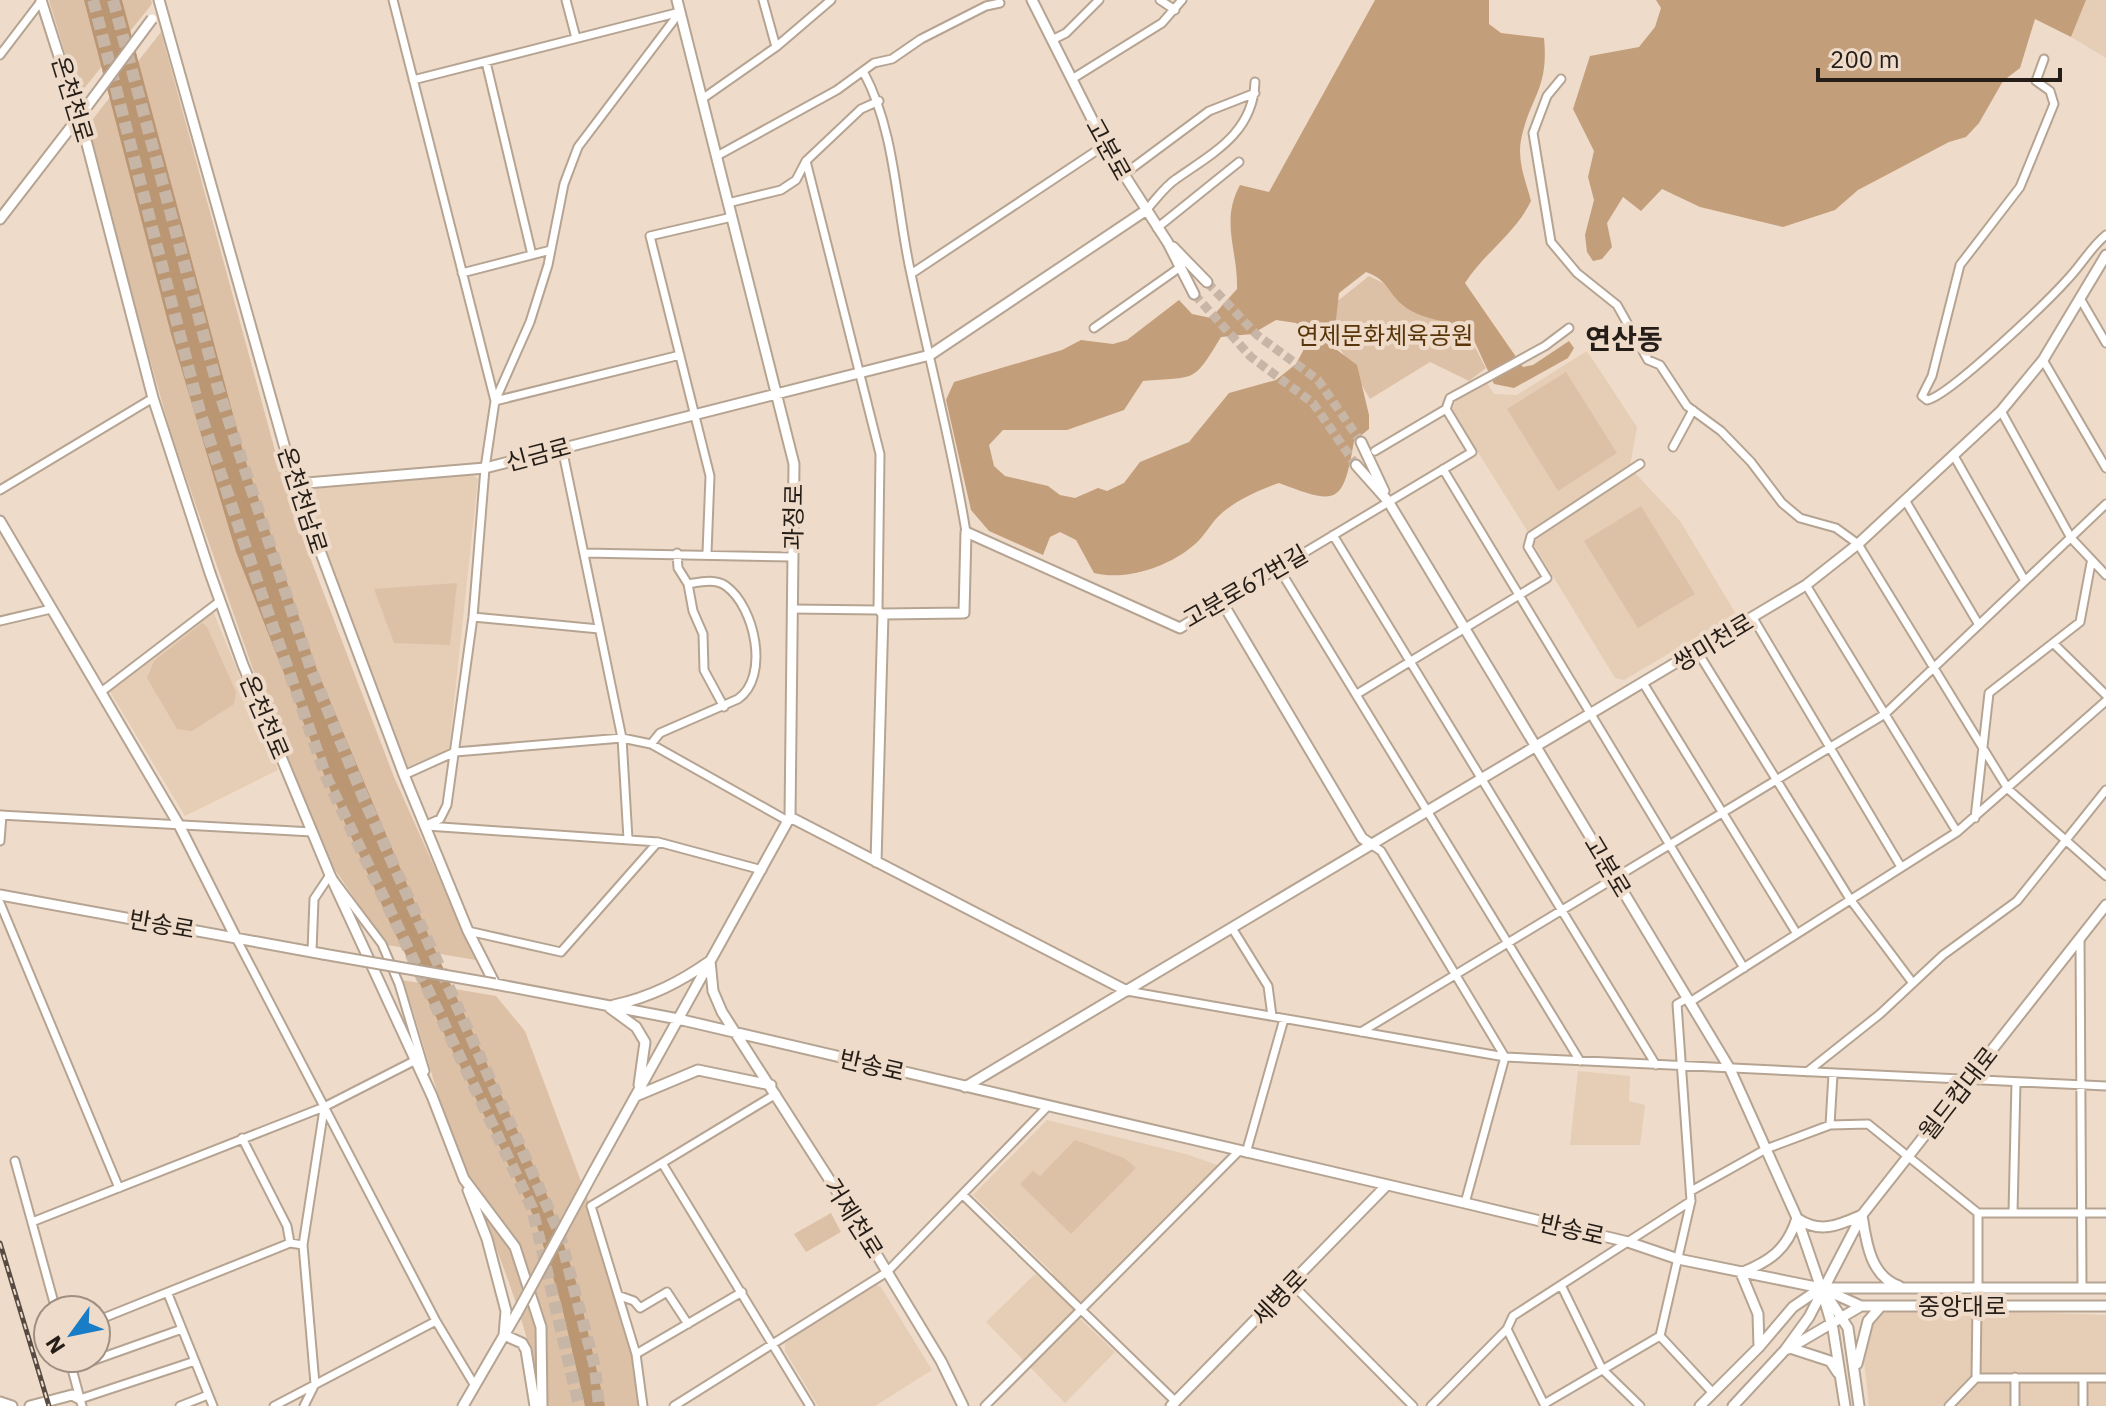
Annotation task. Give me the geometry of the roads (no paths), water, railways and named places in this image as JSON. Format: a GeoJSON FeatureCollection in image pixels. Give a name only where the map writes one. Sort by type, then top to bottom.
{"type":"FeatureCollection","features":[{"type":"Feature","properties":{"kind":"main road","name":"온천천로"},"geometry":{"type":"LineString","coordinates":[[42,0],[80,115],[153,398],[220,601],[330,875],[432,1096],[464,1179],[515,1247],[541,1327],[542,1406]]}},
{"type":"Feature","properties":{"kind":"main road","name":"과정로"},"geometry":{"type":"LineString","coordinates":[[463,1406],[789,819],[794,464],[677,0]]}},
{"type":"Feature","properties":{"kind":"main road","name":"고분로"},"geometry":{"type":"LineString","coordinates":[[1032,0],[1105,145],[1168,243],[1194,294]]}},
{"type":"Feature","properties":{"kind":"main road"},"geometry":{"type":"LineString","coordinates":[[0,219],[162,3]]}},
{"type":"Feature","properties":{"kind":"main road","name":"온천천남로"},"geometry":{"type":"LineString","coordinates":[[162,3],[295,484],[424,826],[468,931],[495,984]]}},
{"type":"Feature","properties":{"kind":"main road"},"geometry":{"type":"LineString","coordinates":[[930,355],[1145,211]]}},
{"type":"Feature","properties":{"kind":"main road"},"geometry":{"type":"LineString","coordinates":[[1168,243],[1207,282]]}},
{"type":"Feature","properties":{"kind":"main road","name":"쌍미천로"},"geometry":{"type":"LineString","coordinates":[[965,1087],[1806,585],[1858,544],[2001,411],[2043,360],[2106,255]]}},
{"type":"Feature","properties":{"kind":"main road","name":"신금로"},"geometry":{"type":"LineString","coordinates":[[295,484],[485,468],[930,355]]}},
{"type":"Feature","properties":{"kind":"main road"},"geometry":{"type":"LineString","coordinates":[[1361,442],[1388,501]]}},
{"type":"Feature","properties":{"kind":"main road","name":"고분로"},"geometry":{"type":"LineString","coordinates":[[1356,465],[1388,501],[1730,1069],[1797,1218],[1821,1288]]}},
{"type":"Feature","properties":{"kind":"main road"},"geometry":{"type":"LineString","coordinates":[[0,521],[179,825],[235,936]]}},
{"type":"Feature","properties":{"kind":"main road"},"geometry":{"type":"LineString","coordinates":[[876,862],[880,612],[964,613],[966,532]]}},
{"type":"Feature","properties":{"kind":"main road","name":"고분로67번길"},"geometry":{"type":"LineString","coordinates":[[966,532],[1180,628],[1222,602]]}},
{"type":"Feature","properties":{"kind":"main road"},"geometry":{"type":"LineString","coordinates":[[1222,602],[1362,838],[1372,845]]}},
{"type":"Feature","properties":{"kind":"main road"},"geometry":{"type":"LineString","coordinates":[[789,819],[1127,991]]}},
{"type":"Feature","properties":{"kind":"main road","name":"반송로"},"geometry":{"type":"LineString","coordinates":[[0,895],[678,1019],[1628,1242],[1678,1259],[1821,1288]]}},
{"type":"Feature","properties":{"kind":"main road","name":"월드컵대로"},"geometry":{"type":"LineString","coordinates":[[1821,1288],[1862,1215],[2106,905]]}},
{"type":"Feature","properties":{"kind":"main road"},"geometry":{"type":"LineString","coordinates":[[607,1006],[641,999],[675,984],[710,961]]}},
{"type":"Feature","properties":{"kind":"main road","name":"거제천로"},"geometry":{"type":"LineString","coordinates":[[710,961],[713,991],[722,1012],[774,1089],[887,1272],[941,1361],[963,1406]]}},
{"type":"Feature","properties":{"kind":"main road"},"geometry":{"type":"LineString","coordinates":[[607,1006],[636,1027],[645,1042],[636,1096]]}},
{"type":"Feature","properties":{"kind":"main road"},"geometry":{"type":"LineString","coordinates":[[636,1096],[698,1070],[774,1089]]}},
{"type":"Feature","properties":{"kind":"main road"},"geometry":{"type":"LineString","coordinates":[[464,1179],[487,1239],[506,1311],[504,1335],[522,1343],[526,1350],[535,1406]]}},
{"type":"Feature","properties":{"kind":"main road","name":"세병로"},"geometry":{"type":"LineString","coordinates":[[1174,1404],[1386,1186]]}},
{"type":"Feature","properties":{"kind":"main road"},"geometry":{"type":"LineString","coordinates":[[1759,1347],[1758,1314],[1741,1273],[1768,1262],[1783,1248],[1797,1218],[1819,1228],[1836,1227],[1862,1215],[1869,1252],[1878,1269],[1889,1283],[1909,1290]]}},
{"type":"Feature","properties":{"kind":"main road"},"geometry":{"type":"LineString","coordinates":[[1821,1288],[1848,1328],[1859,1406]]}},
{"type":"Feature","properties":{"kind":"main road"},"geometry":{"type":"LineString","coordinates":[[1821,1288],[1831,1324],[1845,1406]]}},
{"type":"Feature","properties":{"kind":"main road"},"geometry":{"type":"LineString","coordinates":[[1700,1406],[1759,1347],[1793,1307],[1821,1288]]}},
{"type":"Feature","properties":{"kind":"main road"},"geometry":{"type":"LineString","coordinates":[[1733,1406],[1787,1349],[1809,1317],[1821,1288]]}},
{"type":"Feature","properties":{"kind":"main road","name":"중앙대로"},"geometry":{"type":"LineString","coordinates":[[1821,1288],[2106,1288]]}},
{"type":"Feature","properties":{"kind":"main road","name":"중앙대로"},"geometry":{"type":"LineString","coordinates":[[1821,1288],[1861,1306],[2106,1306]]}},
{"type":"Feature","properties":{"kind":"main road"},"geometry":{"type":"LineString","coordinates":[[1787,1349],[1861,1306]]}},
{"type":"Feature","properties":{"kind":"main road"},"geometry":{"type":"LineString","coordinates":[[1855,1384],[1861,1339],[1871,1316],[1883,1306]]}},
{"type":"Feature","properties":{"kind":"main road"},"geometry":{"type":"LineString","coordinates":[[1787,1349],[1830,1361],[1841,1378]]}},
{"type":"Feature","properties":{"kind":"main road"},"geometry":{"type":"LineString","coordinates":[[30,1406],[72,1395],[81,1402]]}},
{"type":"Feature","properties":{"kind":"main road"},"geometry":{"type":"LineString","coordinates":[[0,1402],[12,1406]]}},
{"type":"Feature","properties":{"kind":"street"},"geometry":{"type":"LineString","coordinates":[[0,55],[42,0]]}},
{"type":"Feature","properties":{"kind":"street"},"geometry":{"type":"LineString","coordinates":[[404,0],[393,1],[495,401]]}},
{"type":"Feature","properties":{"kind":"street"},"geometry":{"type":"LineString","coordinates":[[566,0],[576,38]]}},
{"type":"Feature","properties":{"kind":"street"},"geometry":{"type":"LineString","coordinates":[[763,0],[776,47]]}},
{"type":"Feature","properties":{"kind":"street"},"geometry":{"type":"LineString","coordinates":[[702,99],[776,47],[831,0]]}},
{"type":"Feature","properties":{"kind":"street"},"geometry":{"type":"LineString","coordinates":[[1052,40],[1066,33],[1099,0]]}},
{"type":"Feature","properties":{"kind":"street"},"geometry":{"type":"LineString","coordinates":[[1160,0],[1175,10]]}},
{"type":"Feature","properties":{"kind":"street"},"geometry":{"type":"LineString","coordinates":[[1072,79],[1126,47],[1175,10],[1182,0]]}},
{"type":"Feature","properties":{"kind":"street"},"geometry":{"type":"LineString","coordinates":[[717,156],[864,73],[874,63],[892,59],[921,39],[986,6],[1000,3]]}},
{"type":"Feature","properties":{"kind":"street"},"geometry":{"type":"LineString","coordinates":[[413,80],[680,12]]}},
{"type":"Feature","properties":{"kind":"street"},"geometry":{"type":"LineString","coordinates":[[424,826],[440,819],[447,805],[473,617],[485,468],[495,401],[530,322],[551,250],[564,184],[578,147],[680,12]]}},
{"type":"Feature","properties":{"kind":"street"},"geometry":{"type":"LineString","coordinates":[[2044,59],[2036,81],[2050,91],[2054,104],[2020,187],[1960,265],[1932,376],[1922,396],[1927,400],[1934,399],[1967,373],[2064,284],[2094,244],[2106,235]]}},
{"type":"Feature","properties":{"kind":"street"},"geometry":{"type":"LineString","coordinates":[[486,62],[532,255]]}},
{"type":"Feature","properties":{"kind":"street"},"geometry":{"type":"LineString","coordinates":[[864,73],[879,101],[911,274],[966,532]]}},
{"type":"Feature","properties":{"kind":"street"},"geometry":{"type":"LineString","coordinates":[[1561,79],[1547,96],[1533,133],[1551,242],[1577,273],[1617,305],[1648,360],[1660,365],[1693,410],[1721,431],[1751,462],[1782,503],[1800,518],[1836,528],[1858,544],[2008,789],[2106,876]]}},
{"type":"Feature","properties":{"kind":"street"},"geometry":{"type":"LineString","coordinates":[[1145,211],[1173,180],[1209,159],[1239,129],[1249,116],[1255,82]]}},
{"type":"Feature","properties":{"kind":"street"},"geometry":{"type":"LineString","coordinates":[[1123,175],[1209,111],[1255,93]]}},
{"type":"Feature","properties":{"kind":"street"},"geometry":{"type":"LineString","coordinates":[[728,203],[781,190],[796,180],[806,161],[861,109],[879,101]]}},
{"type":"Feature","properties":{"kind":"street"},"geometry":{"type":"LineString","coordinates":[[911,274],[1105,145]]}},
{"type":"Feature","properties":{"kind":"street"},"geometry":{"type":"LineString","coordinates":[[792,609],[880,612],[880,454],[806,161]]}},
{"type":"Feature","properties":{"kind":"street"},"geometry":{"type":"LineString","coordinates":[[1157,228],[1239,162]]}},
{"type":"Feature","properties":{"kind":"street"},"geometry":{"type":"LineString","coordinates":[[707,553],[710,476],[650,236],[732,217]]}},
{"type":"Feature","properties":{"kind":"street"},"geometry":{"type":"LineString","coordinates":[[462,273],[551,250]]}},
{"type":"Feature","properties":{"kind":"street"},"geometry":{"type":"LineString","coordinates":[[1094,328],[1179,268]]}},
{"type":"Feature","properties":{"kind":"street"},"geometry":{"type":"LineString","coordinates":[[2081,300],[2106,343]]}},
{"type":"Feature","properties":{"kind":"street"},"geometry":{"type":"LineString","coordinates":[[1375,451],[1446,409],[1450,398],[1545,346],[1569,328]]}},
{"type":"Feature","properties":{"kind":"street"},"geometry":{"type":"LineString","coordinates":[[495,401],[680,355]]}},
{"type":"Feature","properties":{"kind":"street"},"geometry":{"type":"LineString","coordinates":[[2043,360],[2106,468]]}},
{"type":"Feature","properties":{"kind":"street"},"geometry":{"type":"LineString","coordinates":[[0,490],[153,398]]}},
{"type":"Feature","properties":{"kind":"street","name":"고분로67번길"},"geometry":{"type":"LineString","coordinates":[[1222,602],[1472,452],[1446,409]]}},
{"type":"Feature","properties":{"kind":"street"},"geometry":{"type":"LineString","coordinates":[[1673,447],[1693,410]]}},
{"type":"Feature","properties":{"kind":"street"},"geometry":{"type":"LineString","coordinates":[[2001,411],[2071,538],[2091,563],[2106,575]]}},
{"type":"Feature","properties":{"kind":"street"},"geometry":{"type":"LineString","coordinates":[[562,448],[622,738],[628,839]]}},
{"type":"Feature","properties":{"kind":"street"},"geometry":{"type":"LineString","coordinates":[[1954,456],[2025,581]]}},
{"type":"Feature","properties":{"kind":"street"},"geometry":{"type":"LineString","coordinates":[[1357,694],[1547,578],[1528,547],[1531,536],[1640,464]]}},
{"type":"Feature","properties":{"kind":"street"},"geometry":{"type":"LineString","coordinates":[[1443,469],[1744,968]]}},
{"type":"Feature","properties":{"kind":"street"},"geometry":{"type":"LineString","coordinates":[[1905,500],[1979,625]]}},
{"type":"Feature","properties":{"kind":"street"},"geometry":{"type":"LineString","coordinates":[[1361,1032],[1885,714],[2106,504]]}},
{"type":"Feature","properties":{"kind":"street"},"geometry":{"type":"LineString","coordinates":[[1333,535],[1656,1065]]}},
{"type":"Feature","properties":{"kind":"street"},"geometry":{"type":"LineString","coordinates":[[584,553],[792,557]]}},
{"type":"Feature","properties":{"kind":"street"},"geometry":{"type":"LineString","coordinates":[[677,553],[678,568],[688,584],[693,611],[703,634],[704,670],[724,707]]}},
{"type":"Feature","properties":{"kind":"street"},"geometry":{"type":"LineString","coordinates":[[1975,818],[1989,693],[2080,622],[2091,563]]}},
{"type":"Feature","properties":{"kind":"street"},"geometry":{"type":"LineString","coordinates":[[1278,567],[1580,1061]]}},
{"type":"Feature","properties":{"kind":"street"},"geometry":{"type":"LineString","coordinates":[[651,744],[660,733],[724,707],[748,692],[753,680],[752,627],[726,586],[715,582],[688,584]]}},
{"type":"Feature","properties":{"kind":"street"},"geometry":{"type":"LineString","coordinates":[[1806,585],[1957,832]]}},
{"type":"Feature","properties":{"kind":"street"},"geometry":{"type":"LineString","coordinates":[[101,692],[220,601]]}},
{"type":"Feature","properties":{"kind":"street"},"geometry":{"type":"LineString","coordinates":[[0,621],[51,609]]}},
{"type":"Feature","properties":{"kind":"street"},"geometry":{"type":"LineString","coordinates":[[473,617],[599,629]]}},
{"type":"Feature","properties":{"kind":"street"},"geometry":{"type":"LineString","coordinates":[[1753,618],[1901,867]]}},
{"type":"Feature","properties":{"kind":"street"},"geometry":{"type":"LineString","coordinates":[[1507,1329],[1545,1405],[1660,1336],[1691,1201],[1677,1004],[1744,968],[1957,832],[2106,698],[2054,644]]}},
{"type":"Feature","properties":{"kind":"street"},"geometry":{"type":"LineString","coordinates":[[1697,651],[1850,899],[1912,982]]}},
{"type":"Feature","properties":{"kind":"street"},"geometry":{"type":"LineString","coordinates":[[1643,683],[1797,934]]}},
{"type":"Feature","properties":{"kind":"street"},"geometry":{"type":"LineString","coordinates":[[404,775],[455,752],[622,738],[651,744],[789,819]]}},
{"type":"Feature","properties":{"kind":"street"},"geometry":{"type":"LineString","coordinates":[[1807,1072],[1880,1014],[1943,955],[2017,901],[2106,790]]}},
{"type":"Feature","properties":{"kind":"street"},"geometry":{"type":"LineString","coordinates":[[0,841],[1,815],[312,832]]}},
{"type":"Feature","properties":{"kind":"street"},"geometry":{"type":"LineString","coordinates":[[424,826],[658,842],[762,870]]}},
{"type":"Feature","properties":{"kind":"street"},"geometry":{"type":"LineString","coordinates":[[468,931],[561,952],[658,842]]}},
{"type":"Feature","properties":{"kind":"street"},"geometry":{"type":"LineString","coordinates":[[1372,845],[1381,851],[1505,1057],[1465,1203]]}},
{"type":"Feature","properties":{"kind":"street"},"geometry":{"type":"LineString","coordinates":[[318,952],[314,899],[330,875],[382,944],[399,984],[432,1096]]}},
{"type":"Feature","properties":{"kind":"street"},"geometry":{"type":"LineString","coordinates":[[0,903],[119,1188]]}},
{"type":"Feature","properties":{"kind":"street"},"geometry":{"type":"LineString","coordinates":[[1232,928],[1268,986],[1272,1016]]}},
{"type":"Feature","properties":{"kind":"street"},"geometry":{"type":"LineString","coordinates":[[235,936],[436,1321],[475,1386]]}},
{"type":"Feature","properties":{"kind":"street"},"geometry":{"type":"LineString","coordinates":[[2080,938],[2082,1287]]}},
{"type":"Feature","properties":{"kind":"street"},"geometry":{"type":"LineString","coordinates":[[1127,991],[1505,1057],[2106,1086]]}},
{"type":"Feature","properties":{"kind":"street"},"geometry":{"type":"LineString","coordinates":[[985,1406],[1243,1152],[1284,1019]]}},
{"type":"Feature","properties":{"kind":"street"},"geometry":{"type":"LineString","coordinates":[[32,1222],[324,1107],[414,1061]]}},
{"type":"Feature","properties":{"kind":"street"},"geometry":{"type":"LineString","coordinates":[[1830,1125],[1833,1074]]}},
{"type":"Feature","properties":{"kind":"street"},"geometry":{"type":"LineString","coordinates":[[2013,1213],[2016,1082]]}},
{"type":"Feature","properties":{"kind":"street"},"geometry":{"type":"LineString","coordinates":[[643,1406],[636,1354],[591,1206],[774,1089]]}},
{"type":"Feature","properties":{"kind":"street"},"geometry":{"type":"LineString","coordinates":[[674,1406],[887,1272],[1048,1106]]}},
{"type":"Feature","properties":{"kind":"street"},"geometry":{"type":"LineString","coordinates":[[304,1406],[315,1384],[303,1245],[324,1107]]}},
{"type":"Feature","properties":{"kind":"street"},"geometry":{"type":"LineString","coordinates":[[1691,1191],[1766,1149],[1830,1125],[1868,1124],[1978,1213],[2106,1213]]}},
{"type":"Feature","properties":{"kind":"street"},"geometry":{"type":"LineString","coordinates":[[242,1138],[287,1226],[290,1243]]}},
{"type":"Feature","properties":{"kind":"street"},"geometry":{"type":"LineString","coordinates":[[15,1161],[52,1294]]}},
{"type":"Feature","properties":{"kind":"street"},"geometry":{"type":"LineString","coordinates":[[662,1163],[810,1406]]}},
{"type":"Feature","properties":{"kind":"street"},"geometry":{"type":"LineString","coordinates":[[963,1195],[1174,1404]]}},
{"type":"Feature","properties":{"kind":"street"},"geometry":{"type":"LineString","coordinates":[[1431,1406],[1507,1329],[1513,1316],[1691,1201]]}},
{"type":"Feature","properties":{"kind":"street"},"geometry":{"type":"LineString","coordinates":[[1978,1213],[1978,1288]]}},
{"type":"Feature","properties":{"kind":"street"},"geometry":{"type":"LineString","coordinates":[[112,1315],[290,1243],[303,1245]]}},
{"type":"Feature","properties":{"kind":"street"},"geometry":{"type":"LineString","coordinates":[[1292,1284],[1413,1406]]}},
{"type":"Feature","properties":{"kind":"street"},"geometry":{"type":"LineString","coordinates":[[1561,1285],[1602,1369],[1640,1406]]}},
{"type":"Feature","properties":{"kind":"street"},"geometry":{"type":"LineString","coordinates":[[620,1296],[634,1301],[640,1308],[667,1292],[688,1324]]}},
{"type":"Feature","properties":{"kind":"street"},"geometry":{"type":"LineString","coordinates":[[636,1354],[742,1292]]}},
{"type":"Feature","properties":{"kind":"street"},"geometry":{"type":"LineString","coordinates":[[168,1294],[213,1406]]}},
{"type":"Feature","properties":{"kind":"street"},"geometry":{"type":"LineString","coordinates":[[1949,1406],[1976,1378],[1977,1306]]}},
{"type":"Feature","properties":{"kind":"street"},"geometry":{"type":"LineString","coordinates":[[274,1406],[436,1321]]}},
{"type":"Feature","properties":{"kind":"street"},"geometry":{"type":"LineString","coordinates":[[112,1354],[182,1329]]}},
{"type":"Feature","properties":{"kind":"street"},"geometry":{"type":"LineString","coordinates":[[1660,1336],[1713,1393]]}},
{"type":"Feature","properties":{"kind":"street"},"geometry":{"type":"LineString","coordinates":[[74,1374],[81,1402],[195,1361]]}},
{"type":"Feature","properties":{"kind":"street"},"geometry":{"type":"LineString","coordinates":[[2015,1377],[2015,1406]]}},
{"type":"Feature","properties":{"kind":"street"},"geometry":{"type":"LineString","coordinates":[[1976,1378],[2106,1378]]}},
{"type":"Feature","properties":{"kind":"street"},"geometry":{"type":"LineString","coordinates":[[2083,1378],[2083,1406]]}},
{"type":"Feature","properties":{"kind":"street"},"geometry":{"type":"LineString","coordinates":[[180,1406],[208,1395]]}},
{"type":"Feature","properties":{"kind":"tunnel"},"geometry":{"type":"LineString","coordinates":[[93,0],[200,412],[265,604],[327,779],[532,1208],[579,1406]]}},
{"type":"Feature","properties":{"kind":"tunnel"},"geometry":{"type":"LineString","coordinates":[[113,0],[218,388],[311,669],[364,799],[559,1232],[595,1367],[599,1406]]}},
{"type":"Feature","properties":{"kind":"tunnel"},"geometry":{"type":"LineString","coordinates":[[1207,282],[1257,335],[1318,380],[1361,442]]}},
{"type":"Feature","properties":{"kind":"tunnel"},"geometry":{"type":"LineString","coordinates":[[1194,294],[1251,357],[1313,403],[1356,465]]}},
{"type":"Feature","properties":{"kind":"railway"},"geometry":{"type":"LineString","coordinates":[[0,1243],[49,1406]]}},
{"type":"Feature","properties":{"kind":"district","name":"연산동"},"geometry":{"type":"Point","coordinates":[1624,338]}},
{"type":"Feature","properties":{"kind":"park label","name":"연제문화체육공원"},"geometry":{"type":"Point","coordinates":[1385,335]}}]}
